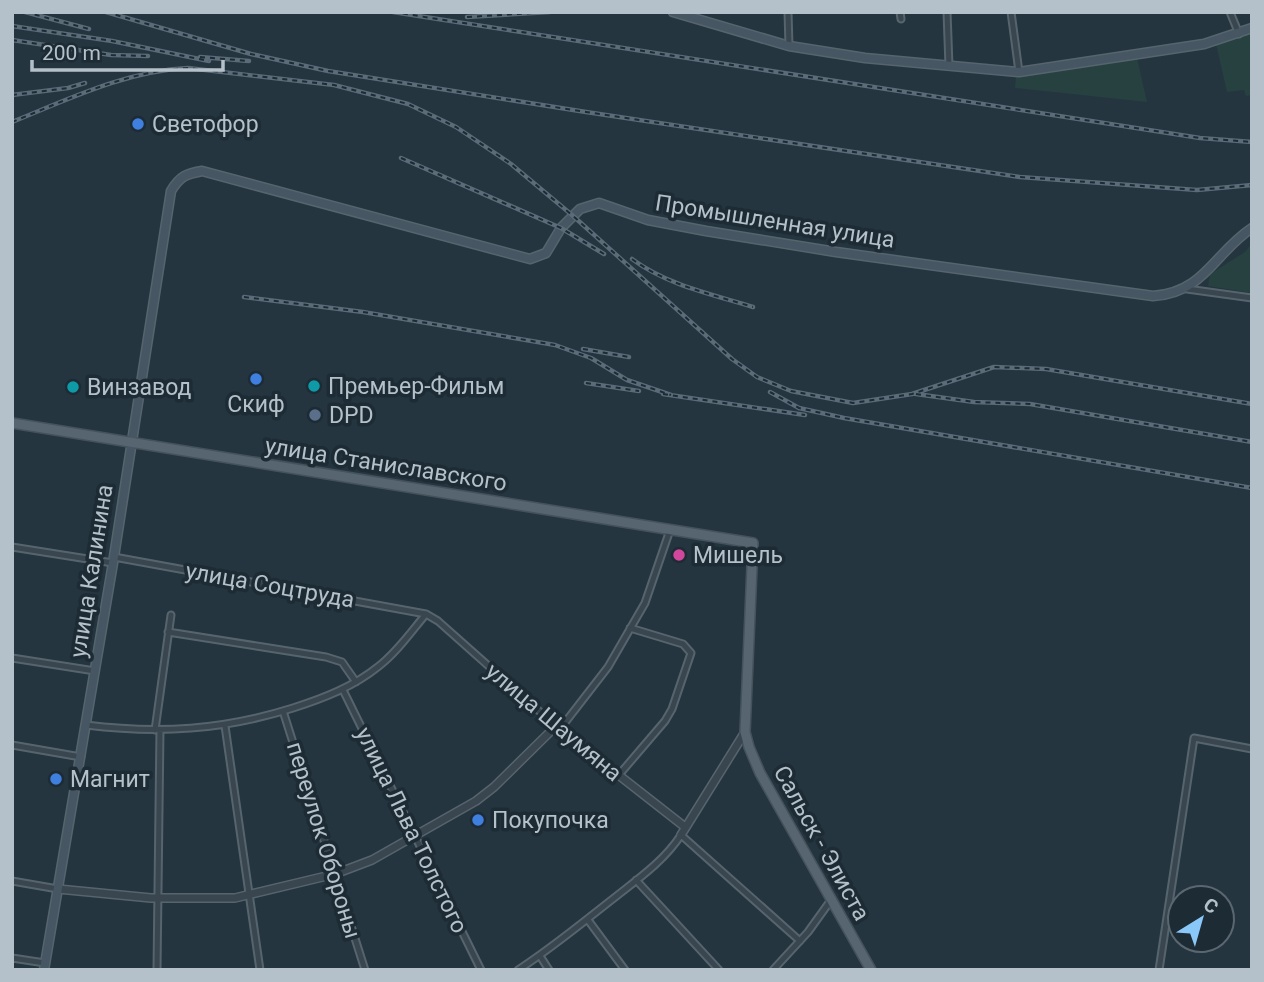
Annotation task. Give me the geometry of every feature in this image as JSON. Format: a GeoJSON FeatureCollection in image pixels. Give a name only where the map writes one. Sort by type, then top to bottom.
{"type":"FeatureCollection","features":[{"type":"Feature","properties":{"kind":"main road"},"geometry":{"type":"LineString","coordinates":[[673,12],[789,46],[865,58],[1019,72],[1204,44],[1252,28]]}},
{"type":"Feature","properties":{"kind":"main road","name":"Промышленная улица"},"geometry":{"type":"LineString","coordinates":[[178,179],[187,174],[202,172],[530,259],[546,253],[561,228],[580,209],[599,203],[648,220],[836,252],[1153,296],[1171,295],[1187,289]]}},
{"type":"Feature","properties":{"kind":"main road","name":"улица Калинина"},"geometry":{"type":"LineString","coordinates":[[45,966],[172,191],[178,179]]}},
{"type":"Feature","properties":{"kind":"main road"},"geometry":{"type":"LineString","coordinates":[[1187,289],[1241,235],[1252,228]]}},
{"type":"Feature","properties":{"kind":"main road","name":"улица Станиславского"},"geometry":{"type":"LineString","coordinates":[[12,423],[753,542],[745,732]]}},
{"type":"Feature","properties":{"kind":"main road","name":"Сальск - Элиста"},"geometry":{"type":"LineString","coordinates":[[745,732],[760,773],[871,970]]}},
{"type":"Feature","properties":{"kind":"street"},"geometry":{"type":"LineString","coordinates":[[788,12],[789,46]]}},
{"type":"Feature","properties":{"kind":"street"},"geometry":{"type":"LineString","coordinates":[[947,12],[949,66]]}},
{"type":"Feature","properties":{"kind":"street"},"geometry":{"type":"LineString","coordinates":[[1011,12],[1019,72]]}},
{"type":"Feature","properties":{"kind":"street"},"geometry":{"type":"LineString","coordinates":[[1230,12],[1238,34]]}},
{"type":"Feature","properties":{"kind":"street"},"geometry":{"type":"LineString","coordinates":[[1187,289],[1252,298]]}},
{"type":"Feature","properties":{"kind":"street"},"geometry":{"type":"LineString","coordinates":[[12,881],[58,889],[158,898],[235,898],[335,874],[372,860],[494,788],[558,728],[608,667],[645,603],[670,530]]}},
{"type":"Feature","properties":{"kind":"street","name":"улица Соцтруда"},"geometry":{"type":"LineString","coordinates":[[12,547],[113,560],[426,614]]}},
{"type":"Feature","properties":{"kind":"street"},"geometry":{"type":"LineString","coordinates":[[86,725],[127,730],[225,726],[283,711],[343,690],[380,666],[426,614]]}},
{"type":"Feature","properties":{"kind":"street","name":"улица Шаумяна"},"geometry":{"type":"LineString","coordinates":[[426,614],[438,621],[558,728],[685,827]]}},
{"type":"Feature","properties":{"kind":"street"},"geometry":{"type":"LineString","coordinates":[[157,970],[157,730],[171,615]]}},
{"type":"Feature","properties":{"kind":"street"},"geometry":{"type":"LineString","coordinates":[[618,776],[665,721],[672,709],[691,653],[683,645],[630,628]]}},
{"type":"Feature","properties":{"kind":"street"},"geometry":{"type":"LineString","coordinates":[[169,632],[326,657],[342,662],[356,682]]}},
{"type":"Feature","properties":{"kind":"street"},"geometry":{"type":"LineString","coordinates":[[12,658],[95,671]]}},
{"type":"Feature","properties":{"kind":"street","name":"улица Льва Толстого"},"geometry":{"type":"LineString","coordinates":[[343,690],[481,970]]}},
{"type":"Feature","properties":{"kind":"street","name":"переулок Обороны"},"geometry":{"type":"LineString","coordinates":[[283,711],[365,970]]}},
{"type":"Feature","properties":{"kind":"street"},"geometry":{"type":"LineString","coordinates":[[225,726],[260,970]]}},
{"type":"Feature","properties":{"kind":"street"},"geometry":{"type":"LineString","coordinates":[[518,970],[588,920],[671,851],[745,732]]}},
{"type":"Feature","properties":{"kind":"street"},"geometry":{"type":"LineString","coordinates":[[1159,970],[1194,738],[1252,749]]}},
{"type":"Feature","properties":{"kind":"street"},"geometry":{"type":"LineString","coordinates":[[12,745],[80,757]]}},
{"type":"Feature","properties":{"kind":"street"},"geometry":{"type":"LineString","coordinates":[[681,835],[800,941]]}},
{"type":"Feature","properties":{"kind":"street"},"geometry":{"type":"LineString","coordinates":[[636,880],[719,970]]}},
{"type":"Feature","properties":{"kind":"street"},"geometry":{"type":"LineString","coordinates":[[773,970],[800,941],[831,900]]}},
{"type":"Feature","properties":{"kind":"street"},"geometry":{"type":"LineString","coordinates":[[588,920],[625,970]]}},
{"type":"Feature","properties":{"kind":"street"},"geometry":{"type":"LineString","coordinates":[[540,956],[549,970]]}},
{"type":"Feature","properties":{"kind":"street"},"geometry":{"type":"LineString","coordinates":[[12,958],[45,966]]}},
{"type":"Feature","properties":{"kind":"green space"},"geometry":{"type":"Polygon","coordinates":[[[1252,31],[1252,95],[1246,96],[1244,90],[1227,92],[1216,44],[1252,31]]]}},
{"type":"Feature","properties":{"kind":"green space"},"geometry":{"type":"Polygon","coordinates":[[[1137,58],[1147,102],[1015,88],[1016,76],[1137,58]]]}},
{"type":"Feature","properties":{"kind":"green space"},"geometry":{"type":"Polygon","coordinates":[[[1252,243],[1252,293],[1208,286],[1210,274],[1245,252],[1252,243]]]}},
{"type":"Feature","properties":{"kind":"railway"},"geometry":{"type":"LineString","coordinates":[[25,12],[89,29]]}},
{"type":"Feature","properties":{"kind":"railway"},"geometry":{"type":"LineString","coordinates":[[106,12],[251,54],[328,71],[586,112],[1020,177],[1197,190],[1252,185]]}},
{"type":"Feature","properties":{"kind":"railway"},"geometry":{"type":"LineString","coordinates":[[393,12],[1200,138],[1252,142]]}},
{"type":"Feature","properties":{"kind":"railway"},"geometry":{"type":"LineString","coordinates":[[467,17],[550,12]]}},
{"type":"Feature","properties":{"kind":"railway"},"geometry":{"type":"LineString","coordinates":[[12,26],[112,41],[209,61]]}},
{"type":"Feature","properties":{"kind":"railway"},"geometry":{"type":"LineString","coordinates":[[12,40],[111,55],[148,56]]}},
{"type":"Feature","properties":{"kind":"railway"},"geometry":{"type":"LineString","coordinates":[[200,57],[249,61]]}},
{"type":"Feature","properties":{"kind":"railway"},"geometry":{"type":"LineString","coordinates":[[12,122],[120,80],[165,70],[188,68],[334,85],[408,104],[456,127],[511,164],[572,215],[732,359],[757,377],[791,391],[853,403],[912,394],[994,367],[1046,369],[1252,404]]}},
{"type":"Feature","properties":{"kind":"railway"},"geometry":{"type":"LineString","coordinates":[[12,95],[68,88],[85,83]]}},
{"type":"Feature","properties":{"kind":"railway"},"geometry":{"type":"LineString","coordinates":[[401,158],[561,228],[604,254]]}},
{"type":"Feature","properties":{"kind":"railway"},"geometry":{"type":"LineString","coordinates":[[632,259],[675,282],[753,307]]}},
{"type":"Feature","properties":{"kind":"railway"},"geometry":{"type":"LineString","coordinates":[[244,297],[363,312],[555,345],[591,358],[627,380],[671,395]]}},
{"type":"Feature","properties":{"kind":"railway"},"geometry":{"type":"LineString","coordinates":[[583,349],[629,357]]}},
{"type":"Feature","properties":{"kind":"railway"},"geometry":{"type":"LineString","coordinates":[[586,383],[639,391]]}},
{"type":"Feature","properties":{"kind":"railway"},"geometry":{"type":"LineString","coordinates":[[770,392],[799,408],[844,418],[1252,488]]}},
{"type":"Feature","properties":{"kind":"railway"},"geometry":{"type":"LineString","coordinates":[[663,394],[805,415]]}},
{"type":"Feature","properties":{"kind":"railway"},"geometry":{"type":"LineString","coordinates":[[916,394],[974,402],[1030,404],[1252,442]]}},
{"type":"Feature","properties":{"kind":"place","name":"Светофор"},"geometry":{"type":"Point","coordinates":[138,124]}},
{"type":"Feature","properties":{"kind":"place","name":"Скиф"},"geometry":{"type":"Point","coordinates":[256,379]}},
{"type":"Feature","properties":{"kind":"place","name":"Премьер-Фильм"},"geometry":{"type":"Point","coordinates":[314,386]}},
{"type":"Feature","properties":{"kind":"place","name":"Винзавод"},"geometry":{"type":"Point","coordinates":[73,387]}},
{"type":"Feature","properties":{"kind":"place","name":"DPD"},"geometry":{"type":"Point","coordinates":[315,415]}},
{"type":"Feature","properties":{"kind":"place","name":"Мишель"},"geometry":{"type":"Point","coordinates":[679,555]}},
{"type":"Feature","properties":{"kind":"place","name":"Магнит"},"geometry":{"type":"Point","coordinates":[56,779]}},
{"type":"Feature","properties":{"kind":"place","name":"Покупочка"},"geometry":{"type":"Point","coordinates":[478,820]}}]}
